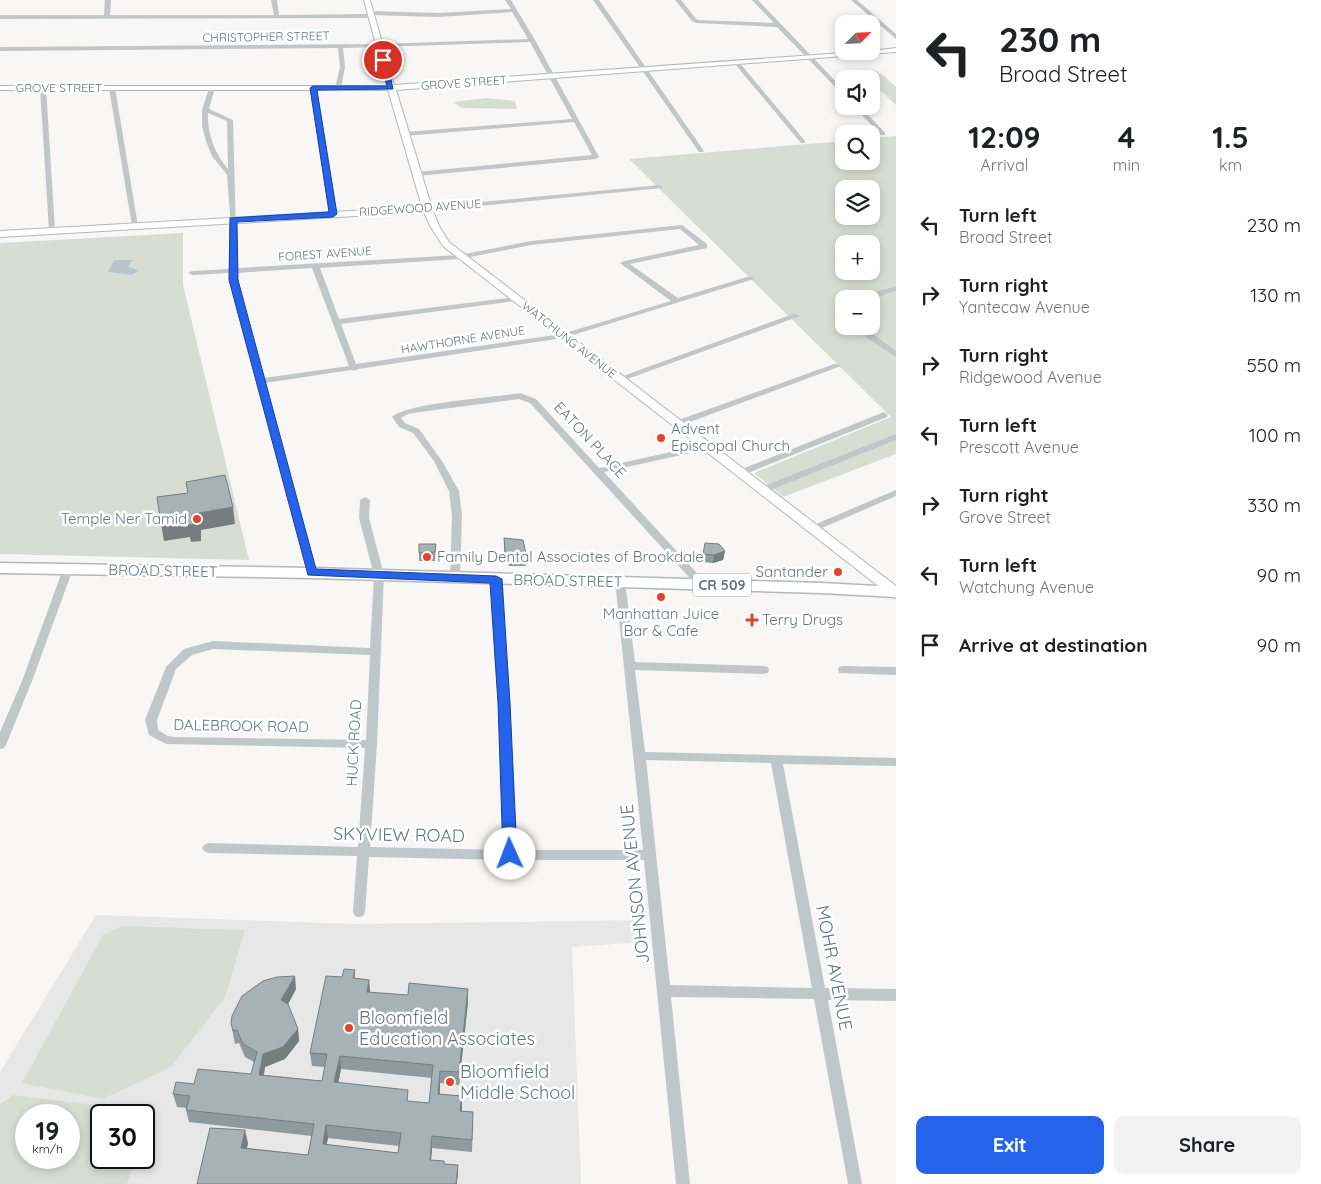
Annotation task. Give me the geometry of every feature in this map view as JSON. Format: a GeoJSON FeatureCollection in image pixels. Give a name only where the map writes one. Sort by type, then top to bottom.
{"type":"FeatureCollection","features":[{"type":"Feature","properties":{"kind":"main road","name":"WATCHUNG AVENUE"},"geometry":{"type":"LineString","coordinates":[[367,0],[417,174],[428,209],[440,237],[460,257],[895,592]]}},
{"type":"Feature","properties":{"kind":"main road","name":"GROVE STREET"},"geometry":{"type":"LineString","coordinates":[[0,88],[391,88],[896,50]]}},
{"type":"Feature","properties":{"kind":"main road","name":"RIDGEWOOD AVENUE"},"geometry":{"type":"LineString","coordinates":[[0,234],[428,209]]}},
{"type":"Feature","properties":{"kind":"main road","name":"BROAD STREET"},"geometry":{"type":"LineString","coordinates":[[0,568],[312,573],[702,584],[895,592]]}},
{"type":"Feature","properties":{"kind":"street"},"geometry":{"type":"LineString","coordinates":[[107,16],[108,0]]}},
{"type":"Feature","properties":{"kind":"street"},"geometry":{"type":"LineString","coordinates":[[274,0],[277,16]]}},
{"type":"Feature","properties":{"kind":"street"},"geometry":{"type":"LineString","coordinates":[[417,174],[596,157],[508,0]]}},
{"type":"Feature","properties":{"kind":"street"},"geometry":{"type":"LineString","coordinates":[[596,0],[647,70],[701,151]]}},
{"type":"Feature","properties":{"kind":"street"},"geometry":{"type":"LineString","coordinates":[[678,0],[694,20],[698,22],[778,25]]}},
{"type":"Feature","properties":{"kind":"street"},"geometry":{"type":"LineString","coordinates":[[755,0],[835,85]]}},
{"type":"Feature","properties":{"kind":"street"},"geometry":{"type":"LineString","coordinates":[[854,0],[896,37]]}},
{"type":"Feature","properties":{"kind":"street"},"geometry":{"type":"LineString","coordinates":[[0,17],[438,15],[515,10]]}},
{"type":"Feature","properties":{"kind":"street","name":"CHRISTOPHER STREET"},"geometry":{"type":"LineString","coordinates":[[0,49],[379,46],[532,40]]}},
{"type":"Feature","properties":{"kind":"street"},"geometry":{"type":"LineString","coordinates":[[338,88],[344,67],[340,46]]}},
{"type":"Feature","properties":{"kind":"street"},"geometry":{"type":"LineString","coordinates":[[737,63],[803,142]]}},
{"type":"Feature","properties":{"kind":"street"},"geometry":{"type":"LineString","coordinates":[[43,88],[52,231]]}},
{"type":"Feature","properties":{"kind":"street"},"geometry":{"type":"LineString","coordinates":[[112,88],[135,226]]}},
{"type":"Feature","properties":{"kind":"street"},"geometry":{"type":"LineString","coordinates":[[212,88],[204,120],[212,150],[219,166],[230,174]]}},
{"type":"Feature","properties":{"kind":"street"},"geometry":{"type":"LineString","coordinates":[[313,88],[333,214]]}},
{"type":"Feature","properties":{"kind":"street"},"geometry":{"type":"LineString","coordinates":[[205,110],[230,120],[232,166],[230,174],[233,220],[232,271],[312,573]]}},
{"type":"Feature","properties":{"kind":"street"},"geometry":{"type":"LineString","coordinates":[[865,115],[883,134]]}},
{"type":"Feature","properties":{"kind":"street"},"geometry":{"type":"LineString","coordinates":[[204,120],[222,116]]}},
{"type":"Feature","properties":{"kind":"street"},"geometry":{"type":"LineString","coordinates":[[405,134],[576,120]]}},
{"type":"Feature","properties":{"kind":"street","name":"RIDGEWOOD AVENUE"},"geometry":{"type":"LineString","coordinates":[[428,209],[660,187]]}},
{"type":"Feature","properties":{"kind":"street","name":"FOREST AVENUE"},"geometry":{"type":"LineString","coordinates":[[192,273],[460,257],[532,243],[682,227],[704,246],[624,263],[677,302]]}},
{"type":"Feature","properties":{"kind":"street"},"geometry":{"type":"LineString","coordinates":[[315,265],[354,369]]}},
{"type":"Feature","properties":{"kind":"street","name":"HAWTHORNE AVENUE"},"geometry":{"type":"LineString","coordinates":[[261,381],[354,369],[564,336],[750,280]]}},
{"type":"Feature","properties":{"kind":"street"},"geometry":{"type":"LineString","coordinates":[[880,294],[896,289]]}},
{"type":"Feature","properties":{"kind":"street"},"geometry":{"type":"LineString","coordinates":[[336,322],[516,299]]}},
{"type":"Feature","properties":{"kind":"street"},"geometry":{"type":"LineString","coordinates":[[619,379],[796,316]]}},
{"type":"Feature","properties":{"kind":"street"},"geometry":{"type":"LineString","coordinates":[[869,335],[896,355]]}},
{"type":"Feature","properties":{"kind":"street"},"geometry":{"type":"LineString","coordinates":[[676,424],[836,366]]}},
{"type":"Feature","properties":{"kind":"street","name":"EATON PLACE"},"geometry":{"type":"LineString","coordinates":[[455,578],[457,516],[454,490],[438,461],[416,431],[402,425],[396,417],[405,412],[420,409],[508,397],[528,398],[533,401],[702,584]]}},
{"type":"Feature","properties":{"kind":"street"},"geometry":{"type":"LineString","coordinates":[[740,473],[884,415]]}},
{"type":"Feature","properties":{"kind":"street"},"geometry":{"type":"LineString","coordinates":[[762,490],[896,437]]}},
{"type":"Feature","properties":{"kind":"street"},"geometry":{"type":"LineString","coordinates":[[598,471],[706,448]]}},
{"type":"Feature","properties":{"kind":"street"},"geometry":{"type":"LineString","coordinates":[[812,529],[896,494]]}},
{"type":"Feature","properties":{"kind":"street","name":"HUCK ROAD"},"geometry":{"type":"LineString","coordinates":[[359,912],[371,744],[379,575],[364,518],[365,500]]}},
{"type":"Feature","properties":{"kind":"street"},"geometry":{"type":"LineString","coordinates":[[0,745],[27,681],[68,569]]}},
{"type":"Feature","properties":{"kind":"street"},"geometry":{"type":"LineString","coordinates":[[496,579],[504,703],[510,854]]}},
{"type":"Feature","properties":{"kind":"street","name":"JOHNSON AVENUE"},"geometry":{"type":"LineString","coordinates":[[620,582],[640,756],[683,1184]]}},
{"type":"Feature","properties":{"kind":"street","name":"DALEBROOK ROAD"},"geometry":{"type":"LineString","coordinates":[[371,744],[174,741],[166,740],[153,732],[151,720],[171,667],[181,656],[196,648],[213,645],[375,652]]}},
{"type":"Feature","properties":{"kind":"street"},"geometry":{"type":"LineString","coordinates":[[630,666],[764,670]]}},
{"type":"Feature","properties":{"kind":"street"},"geometry":{"type":"LineString","coordinates":[[843,670],[896,671]]}},
{"type":"Feature","properties":{"kind":"street"},"geometry":{"type":"LineString","coordinates":[[640,756],[896,762]]}},
{"type":"Feature","properties":{"kind":"street","name":"MOHR AVENUE"},"geometry":{"type":"LineString","coordinates":[[776,758],[855,1184]]}},
{"type":"Feature","properties":{"kind":"street","name":"SKYVIEW ROAD"},"geometry":{"type":"LineString","coordinates":[[208,848],[363,852],[650,855]]}},
{"type":"Feature","properties":{"kind":"street"},"geometry":{"type":"LineString","coordinates":[[664,991],[896,994]]}},
{"type":"Feature","properties":{"kind":"shaded area"},"geometry":{"type":"Polygon","coordinates":[[[880,74],[896,87],[896,105],[880,90],[880,74]]]}},
{"type":"Feature","properties":{"kind":"shaded area"},"geometry":{"type":"Polygon","coordinates":[[[487,98],[515,101],[517,109],[462,108],[453,102],[487,98]]]}},
{"type":"Feature","properties":{"kind":"shaded area"},"geometry":{"type":"Polygon","coordinates":[[[896,136],[896,454],[783,497],[754,473],[891,417],[629,159],[835,142],[835,170],[880,170],[880,137],[896,136]]]}},
{"type":"Feature","properties":{"kind":"shaded area"},"geometry":{"type":"Polygon","coordinates":[[[183,233],[183,285],[249,560],[0,554],[0,243],[183,233]]]}},
{"type":"Feature","properties":{"kind":"shaded area"},"geometry":{"type":"Polygon","coordinates":[[[114,260],[133,260],[128,267],[139,270],[132,275],[108,272],[114,260]]]}},
{"type":"Feature","properties":{"kind":"shaded area","name":"Bloomfield Middle School"},"geometry":{"type":"Polygon","coordinates":[[[96,915],[355,924],[643,920],[644,942],[572,947],[581,1184],[0,1184],[0,1072],[96,915]]]}},
{"type":"Feature","properties":{"kind":"shaded area"},"geometry":{"type":"Polygon","coordinates":[[[122,926],[245,930],[225,997],[171,1067],[103,1099],[22,1083],[103,935],[122,926]]]}},
{"type":"Feature","properties":{"kind":"shaded area"},"geometry":{"type":"Polygon","coordinates":[[[13,1095],[90,1104],[90,1169],[132,1169],[127,1184],[0,1184],[0,1104],[13,1095]]]}},
{"type":"Feature","properties":{"kind":"building"},"geometry":{"type":"Polygon","coordinates":[[[225,475],[233,507],[199,513],[198,524],[188,525],[188,520],[161,524],[157,497],[188,493],[186,482],[225,475]]]}},
{"type":"Feature","properties":{"kind":"building"},"geometry":{"type":"Polygon","coordinates":[[[504,538],[523,540],[527,558],[510,557],[505,552],[504,538]]]}},
{"type":"Feature","properties":{"kind":"building"},"geometry":{"type":"Polygon","coordinates":[[[705,543],[719,544],[725,551],[714,555],[703,554],[705,543]]]}},
{"type":"Feature","properties":{"kind":"building"},"geometry":{"type":"Polygon","coordinates":[[[419,544],[436,544],[435,552],[419,553],[419,544]]]}},
{"type":"Feature","properties":{"kind":"building","name":"Bloomfield Middle School"},"geometry":{"type":"Polygon","coordinates":[[[344,969],[355,970],[353,978],[369,980],[367,992],[408,995],[409,983],[468,989],[459,1072],[440,1071],[438,1094],[462,1096],[460,1111],[473,1112],[472,1140],[432,1136],[430,1160],[458,1165],[456,1184],[197,1184],[210,1128],[245,1130],[241,1148],[308,1155],[314,1124],[186,1110],[190,1096],[173,1094],[176,1082],[194,1084],[198,1069],[251,1074],[257,1052],[243,1044],[237,1030],[233,1031],[232,1016],[242,996],[263,981],[277,977],[295,976],[281,1000],[288,1004],[298,1029],[283,1047],[263,1054],[259,1075],[322,1081],[327,1054],[310,1053],[326,976],[342,977],[344,969]],[[340,1056],[334,1082],[408,1090],[407,1101],[429,1103],[433,1065],[340,1056]],[[326,1125],[323,1144],[398,1153],[401,1133],[326,1125]]]}},
{"type":"Feature","properties":{"kind":"place","name":"Advent Episcopal Church"},"geometry":{"type":"Point","coordinates":[661,438]}},
{"type":"Feature","properties":{"kind":"place","name":"Temple Ner Tamid"},"geometry":{"type":"Point","coordinates":[197,519]}},
{"type":"Feature","properties":{"kind":"place","name":"Family Dental Associates of Brookdale"},"geometry":{"type":"Point","coordinates":[427,557]}},
{"type":"Feature","properties":{"kind":"place","name":"Santander"},"geometry":{"type":"Point","coordinates":[838,572]}},
{"type":"Feature","properties":{"kind":"place","name":"Manhattan Juice Bar & Cafe"},"geometry":{"type":"Point","coordinates":[661,597]}},
{"type":"Feature","properties":{"kind":"place","name":"Terry Drugs"},"geometry":{"type":"Point","coordinates":[752,620]}},
{"type":"Feature","properties":{"kind":"place","name":"Bloomfield Education Associates"},"geometry":{"type":"Point","coordinates":[349,1028]}},
{"type":"Feature","properties":{"kind":"place","name":"Bloomfield Middle School"},"geometry":{"type":"Point","coordinates":[450,1082]}},
{"type":"Feature","properties":{"kind":"route"},"geometry":{"type":"LineString","coordinates":[[383,60],[391,88],[313,88],[333,214],[233,220],[232,271],[312,573],[496,579],[504,703],[510,854]]}}]}
